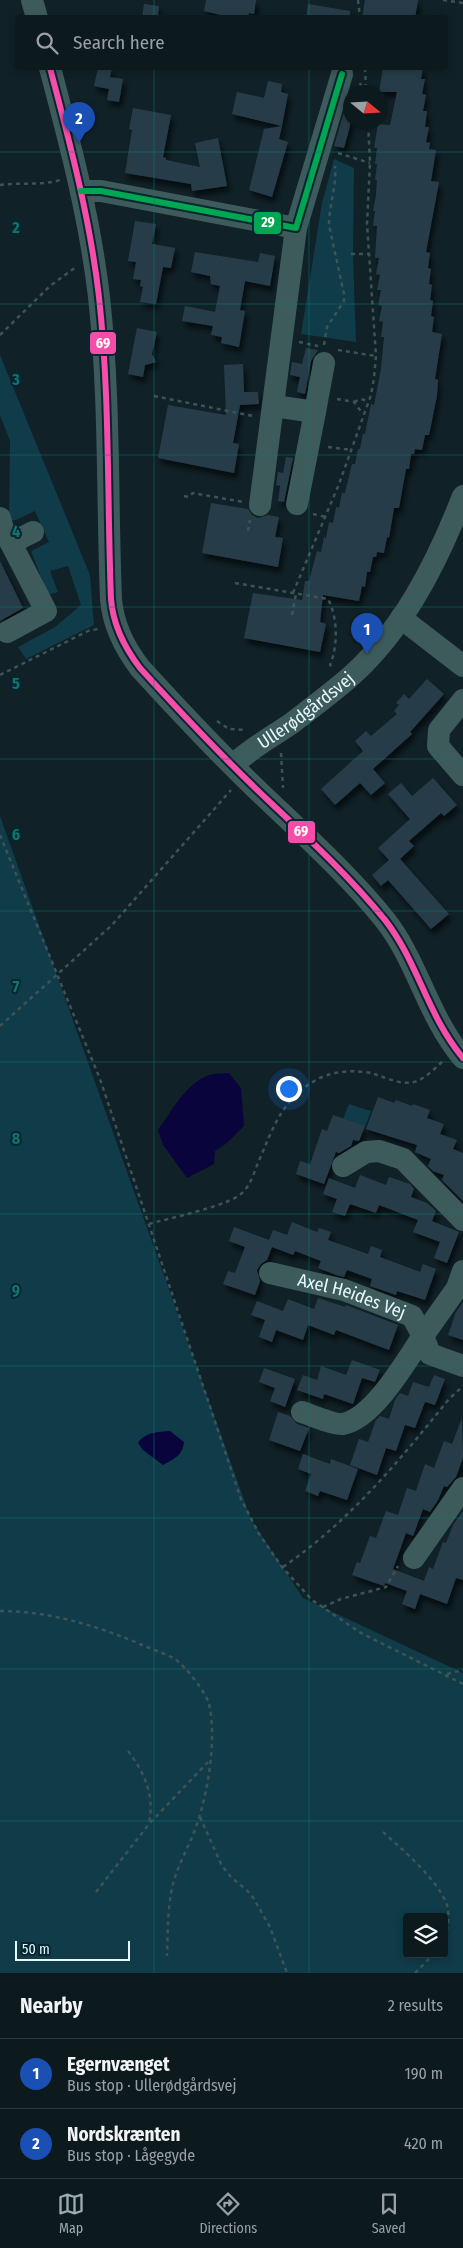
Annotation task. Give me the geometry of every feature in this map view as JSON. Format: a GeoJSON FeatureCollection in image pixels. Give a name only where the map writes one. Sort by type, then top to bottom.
{"type":"FeatureCollection","features":[{"type":"Feature","properties":{"kind":"street"},"geometry":{"type":"LineString","coordinates":[[32,0],[36,15]]}},
{"type":"Feature","properties":{"kind":"street"},"geometry":{"type":"LineString","coordinates":[[50,70],[72,190],[92,244],[101,318],[108,458],[111,599],[114,620],[128,651],[140,668],[271,803],[334,864],[393,930],[433,1013],[460,1054]]}},
{"type":"Feature","properties":{"kind":"street"},"geometry":{"type":"LineString","coordinates":[[260,505],[296,228],[342,74]]}},
{"type":"Feature","properties":{"kind":"street"},"geometry":{"type":"LineString","coordinates":[[72,190],[101,191],[296,228]]}},
{"type":"Feature","properties":{"kind":"street"},"geometry":{"type":"LineString","coordinates":[[298,504],[317,404],[324,355]]}},
{"type":"Feature","properties":{"kind":"street"},"geometry":{"type":"LineString","coordinates":[[273,413],[317,404]]}},
{"type":"Feature","properties":{"kind":"street","name":"Ullerødgårdsvej"},"geometry":{"type":"LineString","coordinates":[[233,764],[292,722],[348,678],[368,658],[402,618],[432,565],[463,496]]}},
{"type":"Feature","properties":{"kind":"street"},"geometry":{"type":"LineString","coordinates":[[0,518],[46,611],[7,632]]}},
{"type":"Feature","properties":{"kind":"street"},"geometry":{"type":"LineString","coordinates":[[11,543],[33,532]]}},
{"type":"Feature","properties":{"kind":"street"},"geometry":{"type":"LineString","coordinates":[[402,618],[463,666]]}},
{"type":"Feature","properties":{"kind":"street"},"geometry":{"type":"LineString","coordinates":[[463,700],[439,730],[438,746],[463,775]]}},
{"type":"Feature","properties":{"kind":"street"},"geometry":{"type":"LineString","coordinates":[[343,1166],[366,1152],[379,1151],[403,1159],[463,1220]]}},
{"type":"Feature","properties":{"kind":"street","name":"Axel Heides Vej"},"geometry":{"type":"LineString","coordinates":[[302,1412],[341,1424],[359,1418],[388,1388],[457,1288],[463,1272]]}},
{"type":"Feature","properties":{"kind":"street","name":"Axel Heides Vej"},"geometry":{"type":"LineString","coordinates":[[270,1273],[344,1290],[412,1316],[430,1354],[463,1366]]}},
{"type":"Feature","properties":{"kind":"street"},"geometry":{"type":"LineString","coordinates":[[414,1558],[463,1488]]}},
{"type":"Feature","properties":{"kind":"path"},"geometry":{"type":"LineString","coordinates":[[358,0],[360,15]]}},
{"type":"Feature","properties":{"kind":"path"},"geometry":{"type":"LineString","coordinates":[[443,0],[463,4]]}},
{"type":"Feature","properties":{"kind":"path"},"geometry":{"type":"LineString","coordinates":[[365,70],[366,85]]}},
{"type":"Feature","properties":{"kind":"path"},"geometry":{"type":"LineString","coordinates":[[292,615],[295,593],[340,484],[374,378],[376,356],[367,224],[370,162],[368,130]]}},
{"type":"Feature","properties":{"kind":"path"},"geometry":{"type":"LineString","coordinates":[[351,157],[370,162]]}},
{"type":"Feature","properties":{"kind":"path"},"geometry":{"type":"LineString","coordinates":[[324,355],[327,327],[344,301],[329,225],[329,215],[336,188],[335,163]]}},
{"type":"Feature","properties":{"kind":"path"},"geometry":{"type":"LineString","coordinates":[[0,184],[15,182],[50,183],[59,178],[72,190]]}},
{"type":"Feature","properties":{"kind":"path"},"geometry":{"type":"LineString","coordinates":[[351,254],[369,254]]}},
{"type":"Feature","properties":{"kind":"path"},"geometry":{"type":"LineString","coordinates":[[74,258],[76,277]]}},
{"type":"Feature","properties":{"kind":"path"},"geometry":{"type":"LineString","coordinates":[[0,335],[50,286],[76,267]]}},
{"type":"Feature","properties":{"kind":"path"},"geometry":{"type":"LineString","coordinates":[[154,396],[273,413]]}},
{"type":"Feature","properties":{"kind":"path"},"geometry":{"type":"LineString","coordinates":[[317,404],[354,402],[361,399],[368,401]]}},
{"type":"Feature","properties":{"kind":"path"},"geometry":{"type":"LineString","coordinates":[[354,402],[364,414]]}},
{"type":"Feature","properties":{"kind":"path"},"geometry":{"type":"LineString","coordinates":[[343,450],[351,450]]}},
{"type":"Feature","properties":{"kind":"path"},"geometry":{"type":"LineString","coordinates":[[184,496],[188,497],[193,493]]}},
{"type":"Feature","properties":{"kind":"path"},"geometry":{"type":"LineString","coordinates":[[235,583],[328,599],[333,614],[336,645],[330,665],[348,678]]}},
{"type":"Feature","properties":{"kind":"path"},"geometry":{"type":"LineString","coordinates":[[0,675],[88,631],[101,628]]}},
{"type":"Feature","properties":{"kind":"path"},"geometry":{"type":"LineString","coordinates":[[212,718],[228,729],[250,730]]}},
{"type":"Feature","properties":{"kind":"path"},"geometry":{"type":"LineString","coordinates":[[271,803],[283,790],[282,750]]}},
{"type":"Feature","properties":{"kind":"path"},"geometry":{"type":"LineString","coordinates":[[0,1026],[112,925],[231,790],[237,796]]}},
{"type":"Feature","properties":{"kind":"path"},"geometry":{"type":"LineString","coordinates":[[0,835],[100,1079],[241,1499],[259,1534],[282,1567],[312,1600],[361,1633],[463,1684]]}},
{"type":"Feature","properties":{"kind":"path"},"geometry":{"type":"LineString","coordinates":[[149,1224],[230,1201],[242,1194],[250,1183],[280,1113],[294,1095],[319,1078],[344,1072],[353,1072],[371,1073],[400,1082],[413,1082],[423,1079],[460,1054]]}},
{"type":"Feature","properties":{"kind":"path"},"geometry":{"type":"LineString","coordinates":[[282,1567],[311,1548],[377,1486],[449,1399],[463,1386]]}},
{"type":"Feature","properties":{"kind":"path"},"geometry":{"type":"LineString","coordinates":[[323,1607],[341,1599],[386,1588],[402,1562],[414,1558]]}},
{"type":"Feature","properties":{"kind":"path"},"geometry":{"type":"LineString","coordinates":[[0,1611],[43,1614],[82,1623],[176,1660],[192,1676],[208,1703],[212,1728],[210,1761],[199,1816],[175,1877],[168,1905],[167,1956]]}},
{"type":"Feature","properties":{"kind":"path"},"geometry":{"type":"LineString","coordinates":[[445,1675],[463,1670]]}},
{"type":"Feature","properties":{"kind":"path"},"geometry":{"type":"LineString","coordinates":[[128,1751],[147,1781],[152,1811],[149,1824]]}},
{"type":"Feature","properties":{"kind":"path"},"geometry":{"type":"LineString","coordinates":[[96,1892],[149,1824],[210,1761]]}},
{"type":"Feature","properties":{"kind":"path"},"geometry":{"type":"LineString","coordinates":[[199,1816],[222,1866],[231,1877],[251,1894],[270,1927],[287,1973]]}},
{"type":"Feature","properties":{"kind":"path"},"geometry":{"type":"LineString","coordinates":[[384,1832],[416,1863],[446,1903],[447,1913]]}},
{"type":"Feature","properties":{"kind":"path"},"geometry":{"type":"LineString","coordinates":[[415,1973],[430,1958]]}},
{"type":"Feature","properties":{"kind":"shaded area"},"geometry":{"type":"Polygon","coordinates":[[[334,159],[354,168],[353,254],[356,342],[301,334],[322,203],[334,159]]]}},
{"type":"Feature","properties":{"kind":"shaded area"},"geometry":{"type":"Polygon","coordinates":[[[0,355],[90,575],[94,625],[26,659],[18,647],[55,627],[81,605],[68,566],[50,571],[58,592],[48,595],[31,551],[49,542],[35,511],[16,520],[9,521],[10,441],[0,415],[0,355]]]}},
{"type":"Feature","properties":{"kind":"shaded area"},"geometry":{"type":"Polygon","coordinates":[[[0,816],[251,1519],[303,1598],[463,1673],[463,1973],[0,1973],[0,816]]]}},
{"type":"Feature","properties":{"kind":"shaded area"},"geometry":{"type":"Polygon","coordinates":[[[229,1073],[241,1088],[244,1126],[227,1143],[215,1151],[214,1164],[187,1178],[163,1145],[158,1130],[186,1091],[200,1079],[213,1074],[229,1073]]]}},
{"type":"Feature","properties":{"kind":"shaded area"},"geometry":{"type":"Polygon","coordinates":[[[349,1104],[371,1111],[365,1127],[343,1119],[349,1104]]]}},
{"type":"Feature","properties":{"kind":"shaded area"},"geometry":{"type":"Polygon","coordinates":[[[170,1431],[184,1442],[182,1450],[177,1456],[163,1465],[143,1450],[138,1443],[144,1437],[156,1432],[170,1431]]]}},
{"type":"Feature","properties":{"kind":"building"},"geometry":{"type":"Polygon","coordinates":[[[206,0],[256,0],[254,14],[221,15],[204,11],[206,0]]]}},
{"type":"Feature","properties":{"kind":"building"},"geometry":{"type":"Polygon","coordinates":[[[365,0],[418,0],[416,15],[362,15],[365,0]]]}},
{"type":"Feature","properties":{"kind":"building"},"geometry":{"type":"Polygon","coordinates":[[[144,4],[159,6],[158,15],[142,15],[144,4]]]}},
{"type":"Feature","properties":{"kind":"building"},"geometry":{"type":"Polygon","coordinates":[[[308,4],[350,11],[350,15],[306,15],[308,4]]]}},
{"type":"Feature","properties":{"kind":"building"},"geometry":{"type":"Polygon","coordinates":[[[98,70],[112,70],[110,77],[123,79],[119,102],[107,100],[109,89],[94,86],[98,70]]]}},
{"type":"Feature","properties":{"kind":"building"},"geometry":{"type":"Polygon","coordinates":[[[383,70],[423,70],[421,79],[425,79],[422,94],[426,95],[423,111],[427,111],[425,127],[429,127],[426,142],[430,143],[429,149],[436,150],[431,181],[439,182],[426,252],[430,253],[428,268],[431,269],[429,284],[432,285],[430,300],[433,301],[431,316],[434,317],[432,332],[442,334],[435,379],[438,380],[437,396],[429,435],[425,435],[422,450],[415,449],[414,454],[411,454],[409,469],[406,469],[399,508],[394,508],[389,538],[387,537],[384,553],[377,552],[376,557],[373,557],[370,572],[367,572],[365,587],[362,586],[359,601],[323,595],[320,622],[326,624],[320,652],[244,638],[253,593],[302,600],[305,581],[309,581],[317,551],[321,552],[329,522],[333,523],[336,507],[339,508],[342,493],[345,493],[352,464],[355,464],[363,434],[365,434],[371,404],[374,405],[381,369],[384,337],[381,337],[383,322],[379,321],[382,306],[378,305],[381,290],[377,290],[380,275],[376,274],[379,258],[375,258],[377,226],[373,226],[377,180],[375,180],[377,164],[375,164],[377,148],[374,148],[377,130],[388,130],[397,92],[388,92],[388,85],[380,85],[383,70]]]}},
{"type":"Feature","properties":{"kind":"building"},"geometry":{"type":"Polygon","coordinates":[[[268,81],[282,84],[281,92],[288,94],[282,126],[232,114],[237,92],[264,98],[268,81]]]}},
{"type":"Feature","properties":{"kind":"building"},"geometry":{"type":"Polygon","coordinates":[[[133,108],[171,115],[163,157],[166,160],[200,167],[195,143],[218,138],[227,186],[192,191],[191,184],[125,173],[132,130],[129,129],[133,108]]]}},
{"type":"Feature","properties":{"kind":"building"},"geometry":{"type":"Polygon","coordinates":[[[343,116],[343,130],[349,130],[344,148],[334,146],[343,116]]]}},
{"type":"Feature","properties":{"kind":"building"},"geometry":{"type":"Polygon","coordinates":[[[282,126],[279,139],[288,142],[272,197],[249,190],[264,129],[282,126]]]}},
{"type":"Feature","properties":{"kind":"building"},"geometry":{"type":"Polygon","coordinates":[[[135,221],[156,224],[152,244],[175,248],[171,268],[163,267],[156,304],[140,302],[143,287],[140,286],[141,280],[133,279],[136,262],[128,261],[135,221]]]}},
{"type":"Feature","properties":{"kind":"building"},"geometry":{"type":"Polygon","coordinates":[[[195,252],[258,262],[260,253],[275,256],[270,286],[245,281],[240,310],[245,311],[239,347],[221,343],[222,337],[211,335],[213,326],[182,321],[185,306],[215,312],[220,286],[211,284],[210,276],[191,272],[195,252]]]}},
{"type":"Feature","properties":{"kind":"building"},"geometry":{"type":"Polygon","coordinates":[[[137,328],[157,332],[152,354],[156,362],[145,365],[143,377],[128,374],[137,328]]]}},
{"type":"Feature","properties":{"kind":"building"},"geometry":{"type":"Polygon","coordinates":[[[306,348],[318,350],[311,361],[305,394],[297,392],[300,377],[290,375],[292,362],[302,364],[306,348]]]}},
{"type":"Feature","properties":{"kind":"building"},"geometry":{"type":"Polygon","coordinates":[[[243,364],[244,392],[258,392],[259,404],[240,405],[233,443],[239,444],[234,473],[158,458],[168,405],[226,415],[224,365],[243,364]]]}},
{"type":"Feature","properties":{"kind":"building"},"geometry":{"type":"Polygon","coordinates":[[[286,457],[293,458],[284,502],[278,501],[280,486],[276,485],[278,472],[283,473],[286,457]]]}},
{"type":"Feature","properties":{"kind":"building"},"geometry":{"type":"Polygon","coordinates":[[[211,503],[248,509],[252,515],[258,518],[268,515],[279,517],[275,537],[283,538],[278,567],[202,553],[211,503]]]}},
{"type":"Feature","properties":{"kind":"building"},"geometry":{"type":"Polygon","coordinates":[[[0,561],[23,608],[0,621],[0,561]]]}},
{"type":"Feature","properties":{"kind":"building"},"geometry":{"type":"Polygon","coordinates":[[[427,679],[444,694],[410,732],[412,734],[373,769],[385,783],[371,795],[360,783],[335,805],[321,789],[363,751],[355,741],[366,731],[371,736],[397,714],[394,711],[399,705],[396,703],[404,694],[409,699],[427,679]]]}},
{"type":"Feature","properties":{"kind":"building"},"geometry":{"type":"Polygon","coordinates":[[[433,778],[457,805],[444,816],[441,813],[409,841],[414,846],[400,859],[449,914],[431,929],[388,880],[381,886],[372,875],[389,860],[378,848],[410,819],[388,794],[401,783],[412,796],[433,778]]]}},
{"type":"Feature","properties":{"kind":"building"},"geometry":{"type":"Polygon","coordinates":[[[378,1097],[394,1103],[396,1100],[430,1110],[427,1118],[444,1124],[440,1134],[457,1140],[453,1149],[463,1153],[463,1201],[442,1180],[444,1175],[433,1171],[428,1166],[431,1159],[415,1152],[417,1145],[366,1129],[378,1097]]]}},
{"type":"Feature","properties":{"kind":"building"},"geometry":{"type":"Polygon","coordinates":[[[333,1115],[365,1126],[359,1141],[353,1140],[351,1146],[339,1153],[336,1152],[324,1184],[296,1174],[300,1161],[310,1164],[322,1129],[327,1131],[333,1115]]]}},
{"type":"Feature","properties":{"kind":"building"},"geometry":{"type":"Polygon","coordinates":[[[360,1175],[386,1185],[389,1177],[410,1184],[414,1189],[411,1197],[427,1203],[436,1211],[432,1221],[459,1232],[447,1263],[434,1258],[440,1242],[413,1232],[418,1220],[379,1205],[376,1213],[350,1204],[345,1216],[332,1212],[337,1199],[323,1194],[329,1178],[355,1188],[360,1175]]]}},
{"type":"Feature","properties":{"kind":"building"},"geometry":{"type":"Polygon","coordinates":[[[292,1222],[317,1232],[319,1228],[331,1232],[328,1240],[368,1254],[371,1246],[382,1250],[380,1257],[420,1272],[423,1264],[436,1269],[425,1300],[397,1291],[396,1295],[370,1286],[372,1279],[347,1270],[344,1277],[336,1275],[318,1268],[321,1261],[295,1251],[293,1255],[272,1247],[267,1260],[257,1270],[260,1281],[255,1295],[223,1284],[228,1271],[235,1273],[245,1247],[229,1241],[234,1227],[269,1240],[273,1230],[287,1235],[292,1222]]]}},
{"type":"Feature","properties":{"kind":"building"},"geometry":{"type":"Polygon","coordinates":[[[318,1298],[345,1307],[346,1305],[398,1325],[389,1350],[336,1330],[334,1335],[308,1325],[303,1340],[276,1330],[272,1342],[259,1337],[265,1320],[251,1315],[257,1301],[283,1311],[288,1299],[314,1309],[318,1298]]]}},
{"type":"Feature","properties":{"kind":"building"},"geometry":{"type":"Polygon","coordinates":[[[463,1302],[463,1340],[448,1335],[456,1312],[463,1302]]]}},
{"type":"Feature","properties":{"kind":"building"},"geometry":{"type":"Polygon","coordinates":[[[352,1360],[380,1370],[375,1382],[362,1378],[353,1404],[324,1394],[323,1399],[297,1390],[303,1375],[317,1380],[321,1366],[346,1375],[352,1360]]]}},
{"type":"Feature","properties":{"kind":"building"},"geometry":{"type":"Polygon","coordinates":[[[264,1368],[295,1379],[285,1407],[270,1401],[275,1388],[259,1382],[264,1368]]]}},
{"type":"Feature","properties":{"kind":"building"},"geometry":{"type":"Polygon","coordinates":[[[434,1375],[445,1379],[435,1405],[425,1402],[415,1428],[405,1425],[396,1451],[386,1448],[377,1475],[350,1465],[359,1439],[368,1442],[376,1420],[380,1416],[389,1419],[395,1400],[400,1393],[408,1396],[413,1382],[429,1387],[434,1375]]]}},
{"type":"Feature","properties":{"kind":"building"},"geometry":{"type":"Polygon","coordinates":[[[278,1412],[290,1416],[297,1424],[309,1428],[300,1451],[269,1440],[278,1412]]]}},
{"type":"Feature","properties":{"kind":"building"},"geometry":{"type":"Polygon","coordinates":[[[462,1418],[463,1458],[456,1477],[447,1487],[444,1486],[430,1512],[423,1509],[413,1536],[406,1533],[393,1569],[424,1581],[429,1567],[433,1569],[443,1542],[446,1543],[453,1525],[463,1511],[463,1580],[456,1578],[447,1604],[420,1594],[415,1609],[402,1604],[407,1591],[385,1583],[384,1586],[352,1575],[357,1562],[360,1563],[370,1536],[376,1538],[386,1511],[398,1515],[407,1488],[416,1491],[425,1464],[434,1468],[444,1441],[452,1444],[462,1418]]]}},
{"type":"Feature","properties":{"kind":"building"},"geometry":{"type":"Polygon","coordinates":[[[303,1454],[330,1464],[331,1459],[358,1469],[347,1500],[320,1491],[318,1496],[305,1491],[311,1474],[298,1469],[303,1454]]]}},
{"type":"Feature","properties":{"kind":"transit line","name":"69"},"geometry":{"type":"LineString","coordinates":[[51,70],[85,210],[99,297],[107,410],[111,599],[114,618],[120,635],[140,668],[172,703],[238,771],[345,875],[385,920],[406,953],[440,1024],[463,1058]]}},
{"type":"Feature","properties":{"kind":"transit line","name":"29"},"geometry":{"type":"LineString","coordinates":[[81,191],[101,191],[296,228],[342,74]]}},
{"type":"Feature","properties":{"kind":"place","name":"Nordskrænten"},"geometry":{"type":"Point","coordinates":[79,143]}},
{"type":"Feature","properties":{"kind":"place","name":"Egernvænget"},"geometry":{"type":"Point","coordinates":[367,654]}}]}
